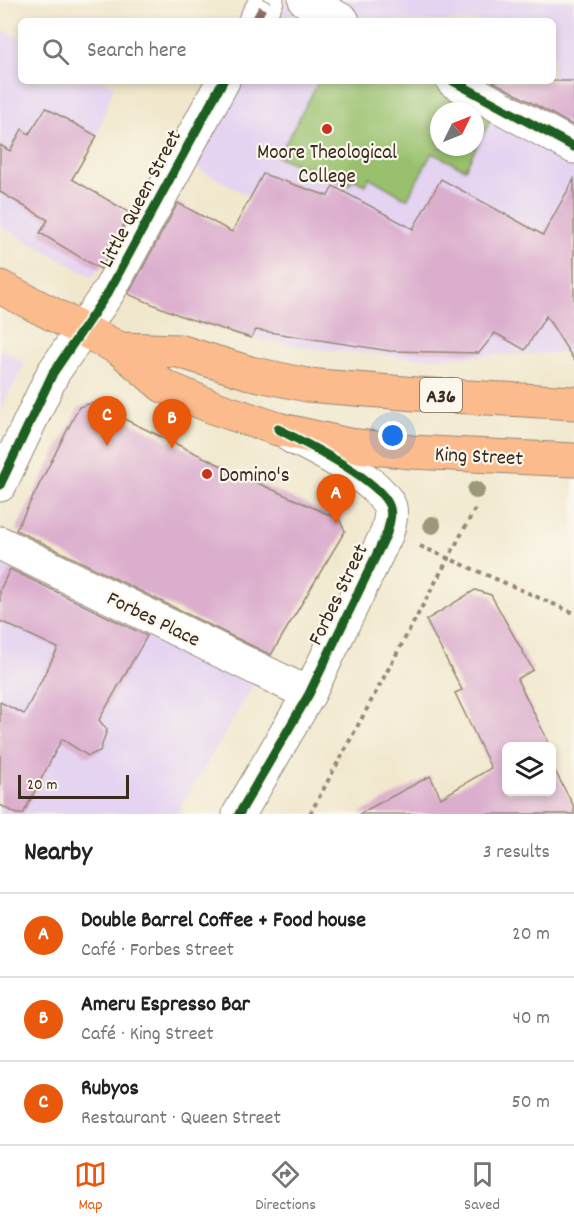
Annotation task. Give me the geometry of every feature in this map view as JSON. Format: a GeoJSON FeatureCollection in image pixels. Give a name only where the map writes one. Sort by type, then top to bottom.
{"type":"FeatureCollection","features":[{"type":"Feature","properties":{"kind":"highway","name":"King Street"},"geometry":{"type":"LineString","coordinates":[[0,287],[120,349],[163,387],[215,408],[278,429],[349,445],[411,452],[574,459]]}},
{"type":"Feature","properties":{"kind":"highway","name":"King Street"},"geometry":{"type":"LineString","coordinates":[[120,349],[179,351],[250,373],[307,385],[574,403]]}},
{"type":"Feature","properties":{"kind":"street"},"geometry":{"type":"LineString","coordinates":[[257,18],[267,0]]}},
{"type":"Feature","properties":{"kind":"street"},"geometry":{"type":"LineString","coordinates":[[304,0],[337,18]]}},
{"type":"Feature","properties":{"kind":"street","name":"Little Queen Street"},"geometry":{"type":"LineString","coordinates":[[0,485],[53,373],[109,291],[221,84]]}},
{"type":"Feature","properties":{"kind":"street"},"geometry":{"type":"LineString","coordinates":[[458,84],[574,147]]}},
{"type":"Feature","properties":{"kind":"street","name":"Forbes Street"},"geometry":{"type":"LineString","coordinates":[[239,814],[309,694],[387,533],[391,520],[389,506],[378,491],[350,469],[316,448],[278,429]]}},
{"type":"Feature","properties":{"kind":"street","name":"Forbes Place"},"geometry":{"type":"LineString","coordinates":[[0,543],[309,694]]}},
{"type":"Feature","properties":{"kind":"path"},"geometry":{"type":"LineString","coordinates":[[310,814],[476,507]]}},
{"type":"Feature","properties":{"kind":"path"},"geometry":{"type":"LineString","coordinates":[[412,543],[574,613]]}},
{"type":"Feature","properties":{"kind":"shaded area"},"geometry":{"type":"Polygon","coordinates":[[[288,0],[574,0],[574,352],[418,358],[318,349],[251,338],[184,317],[123,291],[174,202],[232,232],[255,188],[249,196],[195,167],[241,84],[556,84],[556,18],[278,18],[288,0]]]}},
{"type":"Feature","properties":{"kind":"shaded area"},"geometry":{"type":"Polygon","coordinates":[[[0,29],[18,38],[18,84],[110,84],[114,86],[97,136],[72,178],[130,211],[93,277],[0,226],[0,29]]]}},
{"type":"Feature","properties":{"kind":"shaded area"},"geometry":{"type":"Polygon","coordinates":[[[0,349],[25,363],[0,411],[0,349]]]}},
{"type":"Feature","properties":{"kind":"shaded area"},"geometry":{"type":"Polygon","coordinates":[[[0,563],[257,679],[177,814],[0,814],[0,563]]]}},
{"type":"Feature","properties":{"kind":"green space"},"geometry":{"type":"Polygon","coordinates":[[[317,84],[436,84],[469,102],[430,102],[430,156],[407,199],[369,177],[365,185],[353,179],[349,185],[278,157],[317,84]]]}},
{"type":"Feature","properties":{"kind":"green space"},"geometry":{"type":"Polygon","coordinates":[[[484,110],[493,115],[484,132],[484,110]]]}},
{"type":"Feature","properties":{"kind":"green space"},"geometry":{"type":"Polygon","coordinates":[[[438,156],[472,156],[465,169],[438,156]]]}},
{"type":"Feature","properties":{"kind":"building"},"geometry":{"type":"Polygon","coordinates":[[[556,81],[574,81],[574,126],[497,84],[556,84],[556,81]]]}},
{"type":"Feature","properties":{"kind":"building"},"geometry":{"type":"Polygon","coordinates":[[[46,108],[97,136],[72,179],[130,213],[100,269],[40,233],[48,220],[0,192],[0,145],[10,151],[22,129],[29,134],[46,108]]]}},
{"type":"Feature","properties":{"kind":"building"},"geometry":{"type":"Polygon","coordinates":[[[263,174],[328,196],[333,186],[413,229],[441,179],[543,235],[574,179],[574,360],[546,316],[525,350],[495,333],[479,353],[390,351],[256,330],[251,338],[184,317],[130,295],[129,293],[178,203],[232,232],[263,174]]]}},
{"type":"Feature","properties":{"kind":"building"},"geometry":{"type":"Polygon","coordinates":[[[91,403],[253,481],[339,519],[345,531],[271,655],[16,530],[79,407],[91,403]]]}},
{"type":"Feature","properties":{"kind":"building"},"geometry":{"type":"Polygon","coordinates":[[[10,569],[147,636],[99,720],[107,730],[100,751],[88,756],[62,739],[23,814],[17,814],[0,805],[0,702],[24,714],[58,648],[0,621],[0,590],[10,569]]]}},
{"type":"Feature","properties":{"kind":"building"},"geometry":{"type":"Polygon","coordinates":[[[475,590],[491,595],[533,670],[517,679],[548,741],[502,742],[502,796],[556,796],[556,773],[574,807],[574,814],[359,814],[430,776],[441,798],[491,768],[455,693],[462,690],[426,620],[475,590]]]}},
{"type":"Feature","properties":{"kind":"marked path"},"geometry":{"type":"LineString","coordinates":[[257,18],[267,0]]}},
{"type":"Feature","properties":{"kind":"cycle path"},"geometry":{"type":"LineString","coordinates":[[0,485],[53,373],[109,291],[221,84]]}},
{"type":"Feature","properties":{"kind":"cycle path"},"geometry":{"type":"LineString","coordinates":[[458,84],[574,147]]}},
{"type":"Feature","properties":{"kind":"cycle path"},"geometry":{"type":"LineString","coordinates":[[239,814],[309,694],[387,533],[391,515],[389,505],[382,495],[356,473],[278,429]]}},
{"type":"Feature","properties":{"kind":"place","name":"Moore Theological College"},"geometry":{"type":"Point","coordinates":[327,129]}},
{"type":"Feature","properties":{"kind":"place","name":"Rubyos"},"geometry":{"type":"Point","coordinates":[107,446]}},
{"type":"Feature","properties":{"kind":"place","name":"Ameru Espresso Bar"},"geometry":{"type":"Point","coordinates":[172,449]}},
{"type":"Feature","properties":{"kind":"place","name":"Domino's"},"geometry":{"type":"Point","coordinates":[207,474]}},
{"type":"Feature","properties":{"kind":"place","name":"Double Barrel Coffee + Food house"},"geometry":{"type":"Point","coordinates":[336,524]}}]}
